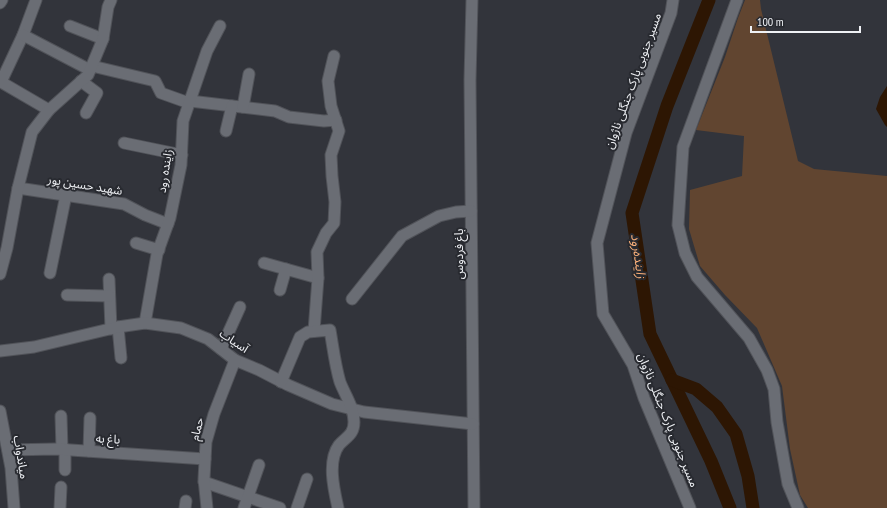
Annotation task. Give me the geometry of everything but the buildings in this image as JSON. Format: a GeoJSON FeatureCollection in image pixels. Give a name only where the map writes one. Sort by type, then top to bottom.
{"type":"FeatureCollection","features":[{"type":"Feature","properties":{"kind":"street"},"geometry":{"type":"LineString","coordinates":[[36,0],[24,34],[1,82],[49,110]]}},
{"type":"Feature","properties":{"kind":"street"},"geometry":{"type":"LineString","coordinates":[[0,274],[7,248],[18,188],[32,132],[49,110],[88,75],[103,39],[108,7],[111,0]]}},
{"type":"Feature","properties":{"kind":"street","name":"باغ فردوس"},"geometry":{"type":"LineString","coordinates":[[472,0],[470,80],[474,508]]}},
{"type":"Feature","properties":{"kind":"street","name":"مسیر جنوبی پارک جنگلی ناژوان"},"geometry":{"type":"LineString","coordinates":[[673,0],[671,13],[626,133],[597,244],[603,314],[633,365],[644,398],[690,508]]}},
{"type":"Feature","properties":{"kind":"street"},"geometry":{"type":"LineString","coordinates":[[737,0],[683,147],[678,225],[685,253],[696,277],[749,338],[767,370],[774,390],[777,422],[788,484],[798,508]]}},
{"type":"Feature","properties":{"kind":"street"},"geometry":{"type":"LineString","coordinates":[[70,26],[103,39]]}},
{"type":"Feature","properties":{"kind":"street","name":"زاینده رود"},"geometry":{"type":"LineString","coordinates":[[145,323],[159,250],[168,224],[181,165],[183,121],[207,51],[220,26]]}},
{"type":"Feature","properties":{"kind":"street"},"geometry":{"type":"LineString","coordinates":[[24,34],[91,68],[155,81],[161,93],[190,102],[275,111],[289,117],[324,121],[336,120]]}},
{"type":"Feature","properties":{"kind":"street"},"geometry":{"type":"LineString","coordinates":[[314,331],[318,278],[317,252],[326,233],[334,223],[335,202],[331,155],[339,131],[331,106],[328,81],[334,56]]}},
{"type":"Feature","properties":{"kind":"street"},"geometry":{"type":"LineString","coordinates":[[226,131],[238,106],[249,74]]}},
{"type":"Feature","properties":{"kind":"street"},"geometry":{"type":"LineString","coordinates":[[81,81],[97,94],[86,113]]}},
{"type":"Feature","properties":{"kind":"street"},"geometry":{"type":"LineString","coordinates":[[124,143],[182,155]]}},
{"type":"Feature","properties":{"kind":"street","name":"شهید حسین پور"},"geometry":{"type":"LineString","coordinates":[[18,188],[124,204],[145,215],[168,224]]}},
{"type":"Feature","properties":{"kind":"street"},"geometry":{"type":"LineString","coordinates":[[50,273],[66,195]]}},
{"type":"Feature","properties":{"kind":"street"},"geometry":{"type":"LineString","coordinates":[[352,299],[402,236],[439,216],[456,212],[471,211]]}},
{"type":"Feature","properties":{"kind":"street"},"geometry":{"type":"LineString","coordinates":[[136,243],[159,250]]}},
{"type":"Feature","properties":{"kind":"street"},"geometry":{"type":"LineString","coordinates":[[264,263],[318,278]]}},
{"type":"Feature","properties":{"kind":"street"},"geometry":{"type":"LineString","coordinates":[[280,290],[286,269]]}},
{"type":"Feature","properties":{"kind":"street"},"geometry":{"type":"LineString","coordinates":[[109,279],[109,296],[121,358]]}},
{"type":"Feature","properties":{"kind":"street"},"geometry":{"type":"LineString","coordinates":[[67,295],[109,296]]}},
{"type":"Feature","properties":{"kind":"street"},"geometry":{"type":"LineString","coordinates":[[221,349],[240,307]]}},
{"type":"Feature","properties":{"kind":"street","name":"آسیاب"},"geometry":{"type":"LineString","coordinates":[[0,352],[34,347],[114,328],[145,323],[181,328],[208,339],[235,360],[259,370],[288,386],[332,404],[364,412],[473,424]]}},
{"type":"Feature","properties":{"kind":"street"},"geometry":{"type":"LineString","coordinates":[[281,382],[300,337],[308,332],[330,330],[335,362],[341,383],[352,409],[354,424],[351,434],[339,445],[334,458],[332,480],[338,508]]}},
{"type":"Feature","properties":{"kind":"street","name":"حمام"},"geometry":{"type":"LineString","coordinates":[[207,508],[204,482],[206,442],[214,414],[235,360]]}},
{"type":"Feature","properties":{"kind":"street","name":"میاندواب"},"geometry":{"type":"LineString","coordinates":[[0,411],[11,468],[14,508]]}},
{"type":"Feature","properties":{"kind":"street"},"geometry":{"type":"LineString","coordinates":[[61,416],[65,470]]}},
{"type":"Feature","properties":{"kind":"street"},"geometry":{"type":"LineString","coordinates":[[89,451],[90,418]]}},
{"type":"Feature","properties":{"kind":"street","name":"باغ به"},"geometry":{"type":"LineString","coordinates":[[8,450],[63,449],[205,459]]}},
{"type":"Feature","properties":{"kind":"street"},"geometry":{"type":"LineString","coordinates":[[244,508],[259,465]]}},
{"type":"Feature","properties":{"kind":"street"},"geometry":{"type":"LineString","coordinates":[[297,508],[307,479]]}},
{"type":"Feature","properties":{"kind":"street"},"geometry":{"type":"LineString","coordinates":[[204,482],[280,508]]}},
{"type":"Feature","properties":{"kind":"street"},"geometry":{"type":"LineString","coordinates":[[60,508],[61,487]]}},
{"type":"Feature","properties":{"kind":"shaded area"},"geometry":{"type":"Polygon","coordinates":[[[745,0],[760,0],[798,161],[814,169],[887,176],[887,508],[808,508],[800,495],[790,449],[782,386],[757,328],[725,295],[700,266],[689,229],[690,190],[742,176],[744,136],[696,130],[725,57],[745,0]]]}},
{"type":"Feature","properties":{"kind":"shaded area"},"geometry":{"type":"Polygon","coordinates":[[[887,86],[887,127],[876,109],[880,97],[887,86]]]}},
{"type":"Feature","properties":{"kind":"waterway","name":"زاینده‌رود"},"geometry":{"type":"LineString","coordinates":[[709,0],[667,106],[632,213],[650,334],[711,461],[730,508]]}},
{"type":"Feature","properties":{"kind":"waterway"},"geometry":{"type":"LineString","coordinates":[[672,380],[696,389],[717,407],[736,434],[748,476],[753,508]]}}]}
